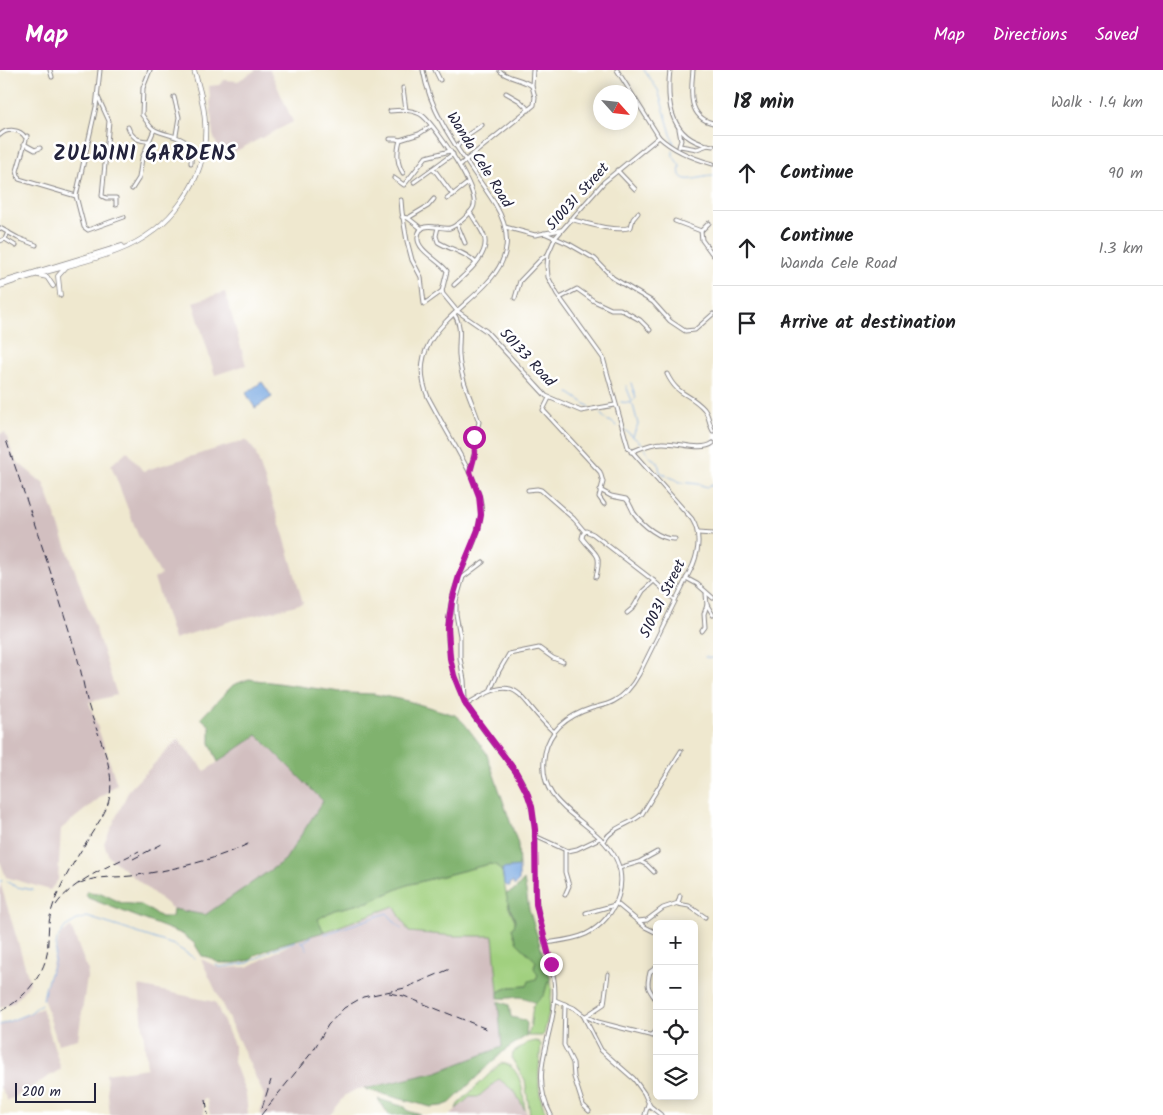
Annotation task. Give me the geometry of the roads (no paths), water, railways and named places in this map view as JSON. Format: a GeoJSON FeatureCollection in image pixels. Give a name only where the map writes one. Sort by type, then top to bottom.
{"type":"FeatureCollection","features":[{"type":"Feature","properties":{"kind":"main road"},"geometry":{"type":"LineString","coordinates":[[0,285],[118,250],[142,238],[175,211],[190,189],[201,163],[205,143],[205,123],[194,70]]}},
{"type":"Feature","properties":{"kind":"main road"},"geometry":{"type":"LineString","coordinates":[[0,285],[142,238]]}},
{"type":"Feature","properties":{"kind":"main road"},"geometry":{"type":"LineString","coordinates":[[60,295],[58,276],[67,266]]}},
{"type":"Feature","properties":{"kind":"main road"},"geometry":{"type":"LineString","coordinates":[[35,275],[45,276],[53,286]]}},
{"type":"Feature","properties":{"kind":"street"},"geometry":{"type":"LineString","coordinates":[[50,70],[52,77]]}},
{"type":"Feature","properties":{"kind":"street"},"geometry":{"type":"LineString","coordinates":[[100,70],[98,97],[76,196],[84,227],[88,230],[93,230],[124,218]]}},
{"type":"Feature","properties":{"kind":"street"},"geometry":{"type":"LineString","coordinates":[[150,70],[143,88],[142,114],[154,130],[184,140],[190,148],[191,163]]}},
{"type":"Feature","properties":{"kind":"street","name":"Wanda Cele Road"},"geometry":{"type":"LineString","coordinates":[[423,70],[432,103],[441,123],[498,210],[505,228],[505,253],[498,271],[489,282],[438,329],[428,344],[424,356],[422,374],[428,397],[470,472],[479,496],[481,515],[478,530],[455,588],[448,628],[452,667],[460,692],[467,705],[516,772],[532,807],[535,836],[536,904],[553,974],[555,1000],[540,1077],[544,1097],[551,1115]]}},
{"type":"Feature","properties":{"kind":"street"},"geometry":{"type":"LineString","coordinates":[[435,70],[440,80]]}},
{"type":"Feature","properties":{"kind":"street"},"geometry":{"type":"LineString","coordinates":[[495,70],[501,70],[506,76],[520,79],[532,86]]}},
{"type":"Feature","properties":{"kind":"street"},"geometry":{"type":"LineString","coordinates":[[460,165],[529,110],[535,102],[532,86],[533,70]]}},
{"type":"Feature","properties":{"kind":"street"},"geometry":{"type":"LineString","coordinates":[[616,70],[659,137],[713,164]]}},
{"type":"Feature","properties":{"kind":"street"},"geometry":{"type":"LineString","coordinates":[[670,70],[668,97],[670,110],[678,126],[681,140],[679,148]]}},
{"type":"Feature","properties":{"kind":"street"},"geometry":{"type":"LineString","coordinates":[[693,70],[691,94],[694,108],[702,118],[713,122]]}},
{"type":"Feature","properties":{"kind":"street"},"geometry":{"type":"LineString","coordinates":[[403,88],[406,110]]}},
{"type":"Feature","properties":{"kind":"street"},"geometry":{"type":"LineString","coordinates":[[506,93],[520,101],[529,110]]}},
{"type":"Feature","properties":{"kind":"street"},"geometry":{"type":"LineString","coordinates":[[98,97],[109,121],[102,196],[116,198],[116,205]]}},
{"type":"Feature","properties":{"kind":"street"},"geometry":{"type":"LineString","coordinates":[[174,97],[179,117],[176,136]]}},
{"type":"Feature","properties":{"kind":"street"},"geometry":{"type":"LineString","coordinates":[[390,111],[406,110],[421,115],[460,165],[475,199],[475,205],[470,212],[457,224],[449,228],[430,226],[422,229],[418,236],[419,244],[447,271],[442,290],[426,305],[423,302],[421,277],[412,260],[402,217],[401,200]]}},
{"type":"Feature","properties":{"kind":"street"},"geometry":{"type":"LineString","coordinates":[[457,147],[464,138],[482,125]]}},
{"type":"Feature","properties":{"kind":"street"},"geometry":{"type":"LineString","coordinates":[[390,139],[396,138],[400,140],[419,134],[431,126]]}},
{"type":"Feature","properties":{"kind":"street"},"geometry":{"type":"LineString","coordinates":[[678,126],[691,139],[713,146]]}},
{"type":"Feature","properties":{"kind":"street"},"geometry":{"type":"LineString","coordinates":[[128,127],[135,138],[149,141]]}},
{"type":"Feature","properties":{"kind":"street"},"geometry":{"type":"LineString","coordinates":[[132,189],[139,178],[142,158],[154,130]]}},
{"type":"Feature","properties":{"kind":"street"},"geometry":{"type":"LineString","coordinates":[[0,135],[9,131],[22,133],[26,137],[17,171],[19,179],[76,196]]}},
{"type":"Feature","properties":{"kind":"street","name":"510031 Street"},"geometry":{"type":"LineString","coordinates":[[616,904],[620,889],[619,868],[614,854],[604,841],[560,805],[549,789],[544,772],[544,760],[548,744],[554,732],[573,715],[611,703],[630,689],[640,674],[696,557],[698,533],[692,519],[628,447],[603,358],[560,298],[548,277],[546,266],[548,254],[555,238],[570,219],[617,170],[659,137]]}},
{"type":"Feature","properties":{"kind":"street"},"geometry":{"type":"LineString","coordinates":[[400,140],[398,152],[402,173]]}},
{"type":"Feature","properties":{"kind":"street"},"geometry":{"type":"LineString","coordinates":[[24,144],[36,150],[40,148]]}},
{"type":"Feature","properties":{"kind":"street"},"geometry":{"type":"LineString","coordinates":[[679,148],[697,149],[708,145]]}},
{"type":"Feature","properties":{"kind":"street"},"geometry":{"type":"LineString","coordinates":[[414,182],[452,153]]}},
{"type":"Feature","properties":{"kind":"street"},"geometry":{"type":"LineString","coordinates":[[394,178],[404,185],[426,157],[452,153]]}},
{"type":"Feature","properties":{"kind":"street"},"geometry":{"type":"LineString","coordinates":[[431,169],[436,172],[453,195]]}},
{"type":"Feature","properties":{"kind":"street"},"geometry":{"type":"LineString","coordinates":[[617,170],[635,189]]}},
{"type":"Feature","properties":{"kind":"street"},"geometry":{"type":"LineString","coordinates":[[447,199],[468,183]]}},
{"type":"Feature","properties":{"kind":"street"},"geometry":{"type":"LineString","coordinates":[[408,218],[428,206],[434,199]]}},
{"type":"Feature","properties":{"kind":"street"},"geometry":{"type":"LineString","coordinates":[[454,286],[483,254],[486,242],[470,212]]}},
{"type":"Feature","properties":{"kind":"street"},"geometry":{"type":"LineString","coordinates":[[570,219],[609,227],[627,228],[631,226],[633,219],[638,213]]}},
{"type":"Feature","properties":{"kind":"street"},"geometry":{"type":"LineString","coordinates":[[402,217],[408,218],[422,229]]}},
{"type":"Feature","properties":{"kind":"street"},"geometry":{"type":"LineString","coordinates":[[675,221],[701,231]]}},
{"type":"Feature","properties":{"kind":"street"},"geometry":{"type":"LineString","coordinates":[[701,231],[709,223]]}},
{"type":"Feature","properties":{"kind":"street"},"geometry":{"type":"LineString","coordinates":[[457,224],[465,243]]}},
{"type":"Feature","properties":{"kind":"street"},"geometry":{"type":"LineString","coordinates":[[438,227],[436,236],[438,242],[468,255],[476,263]]}},
{"type":"Feature","properties":{"kind":"street"},"geometry":{"type":"LineString","coordinates":[[0,228],[36,245]]}},
{"type":"Feature","properties":{"kind":"street"},"geometry":{"type":"LineString","coordinates":[[505,228],[535,236],[561,230]]}},
{"type":"Feature","properties":{"kind":"street"},"geometry":{"type":"LineString","coordinates":[[701,231],[702,240],[713,255]]}},
{"type":"Feature","properties":{"kind":"street"},"geometry":{"type":"LineString","coordinates":[[0,241],[5,239],[8,232]]}},
{"type":"Feature","properties":{"kind":"street"},"geometry":{"type":"LineString","coordinates":[[544,233],[595,259],[613,278],[653,302],[670,321],[685,331],[695,330],[713,314]]}},
{"type":"Feature","properties":{"kind":"street"},"geometry":{"type":"LineString","coordinates":[[5,239],[16,246]]}},
{"type":"Feature","properties":{"kind":"street"},"geometry":{"type":"LineString","coordinates":[[515,298],[520,281],[548,254]]}},
{"type":"Feature","properties":{"kind":"street"},"geometry":{"type":"LineString","coordinates":[[560,298],[577,289],[594,301],[611,309],[620,309],[640,320],[650,330]]}},
{"type":"Feature","properties":{"kind":"street"},"geometry":{"type":"LineString","coordinates":[[442,290],[456,313],[460,326],[460,362],[478,422],[474,433],[475,451],[470,472]]}},
{"type":"Feature","properties":{"kind":"street","name":"50133 Road"},"geometry":{"type":"LineString","coordinates":[[456,313],[486,331],[549,398],[583,411],[615,405]]}},
{"type":"Feature","properties":{"kind":"street"},"geometry":{"type":"LineString","coordinates":[[667,374],[681,393],[693,399],[706,412],[713,431]]}},
{"type":"Feature","properties":{"kind":"street"},"geometry":{"type":"LineString","coordinates":[[549,398],[542,410],[602,475],[603,482],[600,490],[600,499],[604,504]]}},
{"type":"Feature","properties":{"kind":"street"},"geometry":{"type":"LineString","coordinates":[[631,452],[646,446],[663,443],[705,447],[713,443]]}},
{"type":"Feature","properties":{"kind":"street"},"geometry":{"type":"LineString","coordinates":[[528,490],[541,490],[574,518],[585,532],[588,531],[593,534],[654,581],[675,600]]}},
{"type":"Feature","properties":{"kind":"street"},"geometry":{"type":"LineString","coordinates":[[600,490],[611,496],[626,499],[636,516],[649,528],[664,538],[675,539]]}},
{"type":"Feature","properties":{"kind":"street"},"geometry":{"type":"LineString","coordinates":[[585,532],[582,536],[583,540],[599,558],[596,577]]}},
{"type":"Feature","properties":{"kind":"street"},"geometry":{"type":"LineString","coordinates":[[698,533],[713,534]]}},
{"type":"Feature","properties":{"kind":"street"},"geometry":{"type":"LineString","coordinates":[[483,562],[462,580],[455,608],[460,636],[460,658],[464,680],[464,694],[467,705],[490,691],[503,688],[515,690],[554,732]]}},
{"type":"Feature","properties":{"kind":"street"},"geometry":{"type":"LineString","coordinates":[[686,578],[697,584],[713,598]]}},
{"type":"Feature","properties":{"kind":"street"},"geometry":{"type":"LineString","coordinates":[[627,613],[633,608],[643,591],[654,581]]}},
{"type":"Feature","properties":{"kind":"street"},"geometry":{"type":"LineString","coordinates":[[702,631],[705,628],[706,593]]}},
{"type":"Feature","properties":{"kind":"street"},"geometry":{"type":"LineString","coordinates":[[707,605],[713,615]]}},
{"type":"Feature","properties":{"kind":"street"},"geometry":{"type":"LineString","coordinates":[[490,691],[509,654],[538,648],[563,662]]}},
{"type":"Feature","properties":{"kind":"street"},"geometry":{"type":"LineString","coordinates":[[604,841],[613,830],[637,819],[644,812],[681,751]]}},
{"type":"Feature","properties":{"kind":"street"},"geometry":{"type":"LineString","coordinates":[[535,836],[565,851],[577,849],[600,838]]}},
{"type":"Feature","properties":{"kind":"street"},"geometry":{"type":"LineString","coordinates":[[565,851],[565,872],[569,886],[565,895]]}},
{"type":"Feature","properties":{"kind":"street"},"geometry":{"type":"LineString","coordinates":[[619,868],[641,862],[657,852]]}},
{"type":"Feature","properties":{"kind":"street"},"geometry":{"type":"LineString","coordinates":[[641,862],[654,872]]}},
{"type":"Feature","properties":{"kind":"street"},"geometry":{"type":"LineString","coordinates":[[677,904],[680,896]]}},
{"type":"Feature","properties":{"kind":"street"},"geometry":{"type":"LineString","coordinates":[[545,944],[590,932],[607,918],[616,904]]}},
{"type":"Feature","properties":{"kind":"street"},"geometry":{"type":"LineString","coordinates":[[586,913],[616,904]]}},
{"type":"Feature","properties":{"kind":"street"},"geometry":{"type":"LineString","coordinates":[[616,904],[653,930]]}},
{"type":"Feature","properties":{"kind":"street"},"geometry":{"type":"LineString","coordinates":[[638,921],[647,920],[663,908],[677,904],[689,906],[705,917]]}},
{"type":"Feature","properties":{"kind":"street"},"geometry":{"type":"LineString","coordinates":[[653,970],[650,972],[648,988],[653,996]]}},
{"type":"Feature","properties":{"kind":"street"},"geometry":{"type":"LineString","coordinates":[[584,1016],[604,1004],[608,974]]}},
{"type":"Feature","properties":{"kind":"street"},"geometry":{"type":"LineString","coordinates":[[555,1000],[574,1008],[584,1016],[598,1022],[651,1036]]}},
{"type":"Feature","properties":{"kind":"street"},"geometry":{"type":"LineString","coordinates":[[565,1004],[564,1045],[573,1063],[574,1077],[583,1104],[590,1111]]}},
{"type":"Feature","properties":{"kind":"street"},"geometry":{"type":"LineString","coordinates":[[584,1016],[598,1046],[608,1058],[634,1079],[644,1093],[648,1104],[661,1115]]}},
{"type":"Feature","properties":{"kind":"street"},"geometry":{"type":"LineString","coordinates":[[645,1115],[648,1104]]}},
{"type":"Feature","properties":{"kind":"water"},"geometry":{"type":"Polygon","coordinates":[[[262,382],[272,397],[255,408],[246,393],[262,382]]]}},
{"type":"Feature","properties":{"kind":"water"},"geometry":{"type":"Polygon","coordinates":[[[519,867],[519,881],[514,886],[513,882],[510,883],[510,887],[504,884],[502,869],[519,867]]]}},
{"type":"Feature","properties":{"kind":"waterway"},"geometry":{"type":"LineString","coordinates":[[644,70],[658,90],[674,144]]}},
{"type":"Feature","properties":{"kind":"waterway"},"geometry":{"type":"LineString","coordinates":[[673,151],[673,156],[680,166],[682,177],[691,179],[713,176]]}},
{"type":"Feature","properties":{"kind":"waterway"},"geometry":{"type":"LineString","coordinates":[[631,383],[636,398],[631,402]]}},
{"type":"Feature","properties":{"kind":"waterway"},"geometry":{"type":"LineString","coordinates":[[626,386],[632,401]]}},
{"type":"Feature","properties":{"kind":"waterway"},"geometry":{"type":"LineString","coordinates":[[569,393],[590,407]]}},
{"type":"Feature","properties":{"kind":"waterway"},"geometry":{"type":"LineString","coordinates":[[621,402],[633,405],[638,424],[633,436]]}},
{"type":"Feature","properties":{"kind":"waterway"},"geometry":{"type":"LineString","coordinates":[[599,412],[607,421],[617,426]]}},
{"type":"Feature","properties":{"kind":"waterway"},"geometry":{"type":"LineString","coordinates":[[625,430],[643,445]]}},
{"type":"Feature","properties":{"kind":"waterway"},"geometry":{"type":"LineString","coordinates":[[645,448],[650,457],[658,462],[660,472],[680,482],[707,487],[713,485]]}},
{"type":"Feature","properties":{"kind":"waterway"},"geometry":{"type":"LineString","coordinates":[[705,657],[713,658]]}},
{"type":"Feature","properties":{"kind":"waterway"},"geometry":{"type":"LineString","coordinates":[[7,882],[17,887],[33,890]]}},
{"type":"Feature","properties":{"kind":"waterway"},"geometry":{"type":"LineString","coordinates":[[325,934],[387,913],[401,929]]}},
{"type":"Feature","properties":{"kind":"waterway"},"geometry":{"type":"LineString","coordinates":[[43,999],[54,963],[57,939],[65,927],[87,917],[174,945],[194,958]]}},
{"type":"Feature","properties":{"kind":"waterway"},"geometry":{"type":"LineString","coordinates":[[303,942],[311,937]]}},
{"type":"Feature","properties":{"kind":"waterway"},"geometry":{"type":"LineString","coordinates":[[216,965],[220,967],[248,963],[276,948],[296,941]]}},
{"type":"Feature","properties":{"kind":"waterway"},"geometry":{"type":"LineString","coordinates":[[300,941],[304,943],[307,949]]}},
{"type":"Feature","properties":{"kind":"waterway"},"geometry":{"type":"LineString","coordinates":[[0,1025],[30,1013],[41,1004]]}},
{"type":"Feature","properties":{"kind":"railway"},"geometry":{"type":"LineString","coordinates":[[0,1011],[16,1002],[30,988],[45,963],[49,920],[55,899],[69,871],[105,811],[109,801],[111,784],[104,749],[91,715],[70,632],[6,440]]}},
{"type":"Feature","properties":{"kind":"railway"},"geometry":{"type":"LineString","coordinates":[[78,884],[99,878],[131,876],[177,868],[222,855],[250,843]]}},
{"type":"Feature","properties":{"kind":"railway"},"geometry":{"type":"LineString","coordinates":[[133,859],[162,844]]}},
{"type":"Feature","properties":{"kind":"railway"},"geometry":{"type":"LineString","coordinates":[[56,905],[72,888],[105,868],[139,851]]}},
{"type":"Feature","properties":{"kind":"railway"},"geometry":{"type":"LineString","coordinates":[[261,1115],[313,1051],[328,1025],[344,1008],[363,997],[405,988],[450,969]]}},
{"type":"Feature","properties":{"kind":"railway"},"geometry":{"type":"LineString","coordinates":[[389,993],[404,996],[487,1029]]}},
{"type":"Feature","properties":{"kind":"railway"},"geometry":{"type":"LineString","coordinates":[[262,1108],[271,1080]]}},
{"type":"Feature","properties":{"kind":"railway"},"geometry":{"type":"LineString","coordinates":[[206,1100],[208,1115]]}},
{"type":"Feature","properties":{"kind":"district","name":"ZULWINI GARDENS"},"geometry":{"type":"Point","coordinates":[145,155]}}]}
